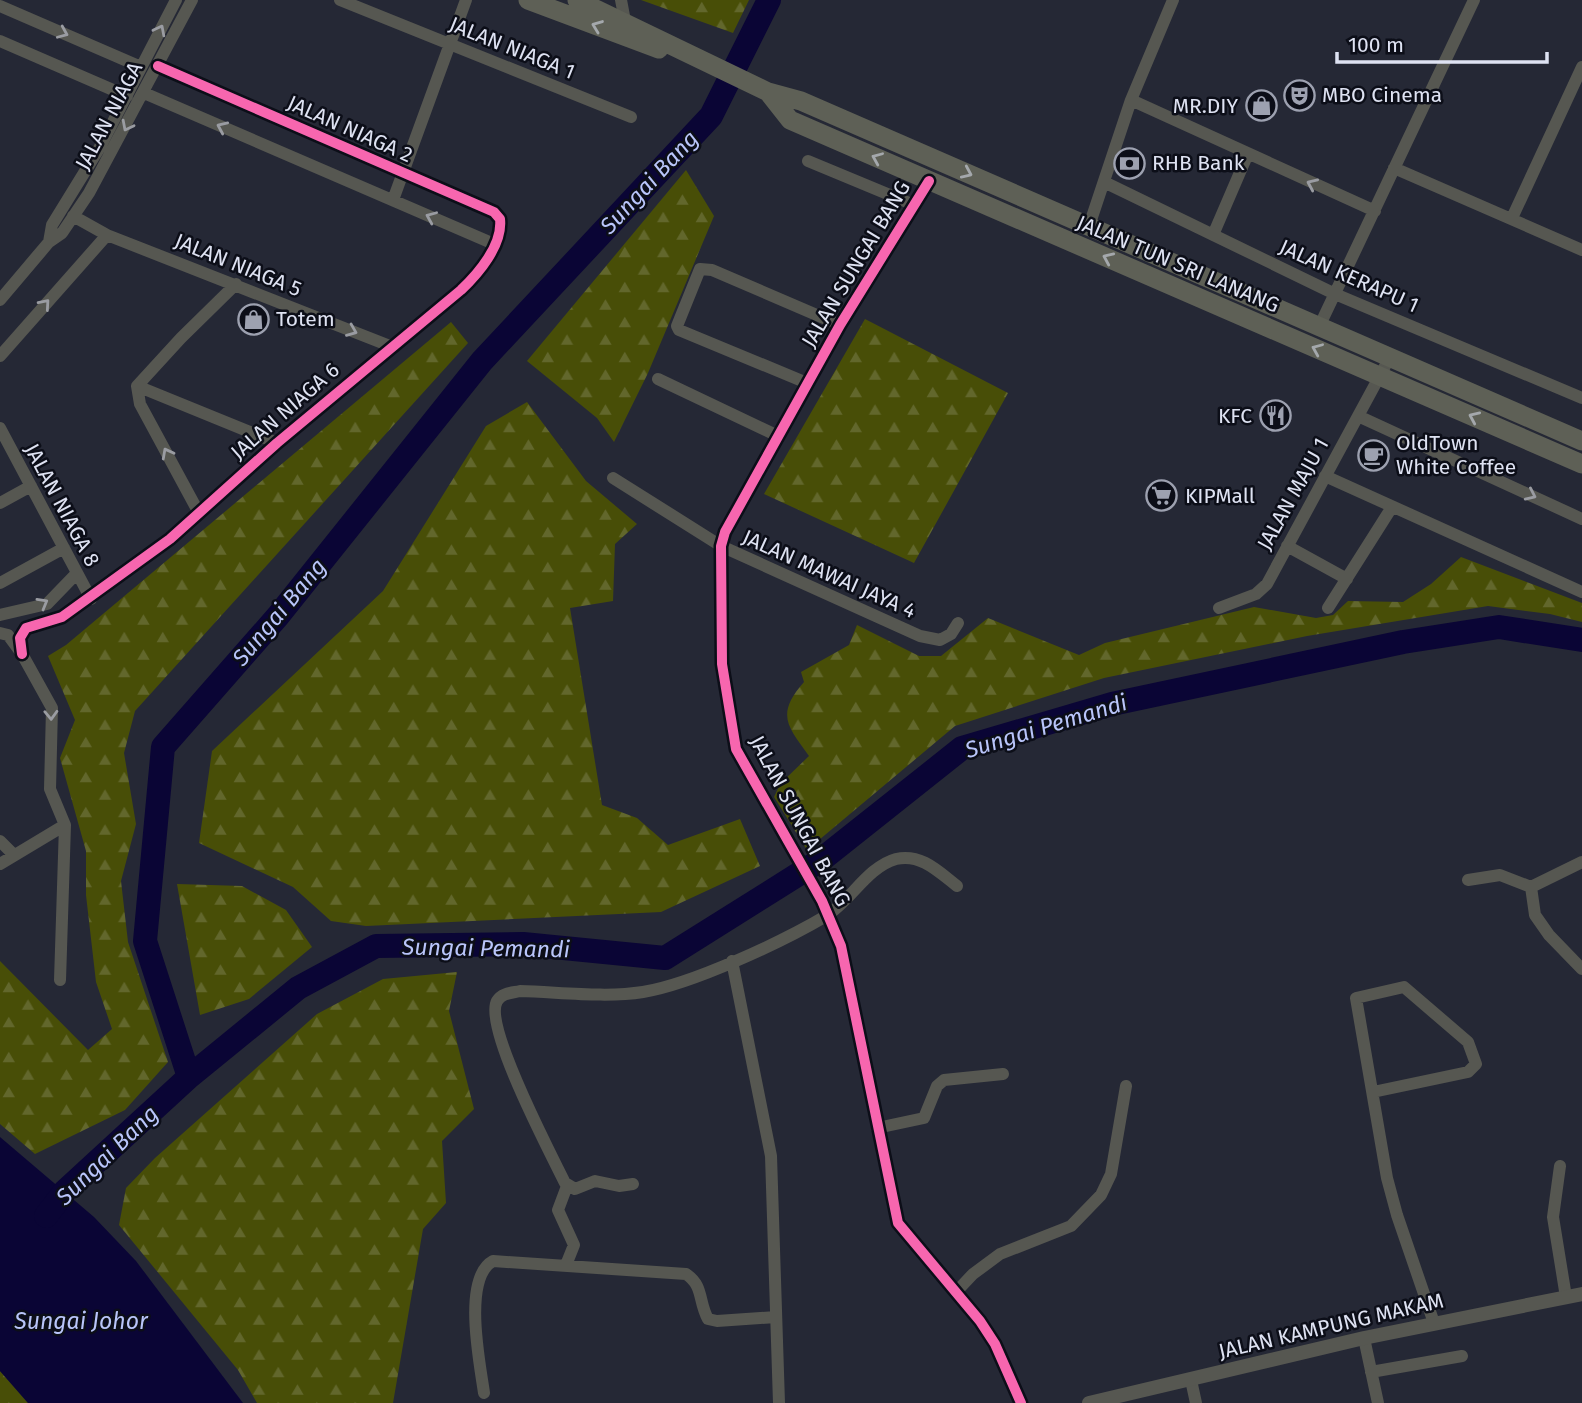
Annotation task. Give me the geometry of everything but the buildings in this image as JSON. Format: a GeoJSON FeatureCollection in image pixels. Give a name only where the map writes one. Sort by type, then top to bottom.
{"type":"FeatureCollection","features":[{"type":"Feature","properties":{"kind":"main road","name":"JALAN TUN SRI LANANG"},"geometry":{"type":"LineString","coordinates":[[528,0],[659,49],[685,54]]}},
{"type":"Feature","properties":{"kind":"main road","name":"JALAN TUN SRI LANANG"},"geometry":{"type":"LineString","coordinates":[[577,0],[663,39],[685,54],[768,92],[801,101],[1582,441]]}},
{"type":"Feature","properties":{"kind":"main road","name":"JALAN TUN SRI LANANG"},"geometry":{"type":"LineString","coordinates":[[768,92],[790,120],[1582,464]]}},
{"type":"Feature","properties":{"kind":"street","name":"JALAN NIAGA"},"geometry":{"type":"LineString","coordinates":[[49,242],[52,225],[100,147],[176,0]]}},
{"type":"Feature","properties":{"kind":"street","name":"JALAN NIAGA"},"geometry":{"type":"LineString","coordinates":[[0,300],[49,242],[62,233],[73,216],[112,155],[192,0]]}},
{"type":"Feature","properties":{"kind":"street","name":"JALAN NIAGA 1"},"geometry":{"type":"LineString","coordinates":[[340,0],[631,117]]}},
{"type":"Feature","properties":{"kind":"street"},"geometry":{"type":"LineString","coordinates":[[393,200],[467,0]]}},
{"type":"Feature","properties":{"kind":"street"},"geometry":{"type":"LineString","coordinates":[[621,0],[625,21]]}},
{"type":"Feature","properties":{"kind":"street"},"geometry":{"type":"LineString","coordinates":[[1089,226],[1131,100],[1173,0]]}},
{"type":"Feature","properties":{"kind":"street"},"geometry":{"type":"LineString","coordinates":[[1319,327],[1474,0]]}},
{"type":"Feature","properties":{"kind":"street"},"geometry":{"type":"LineString","coordinates":[[0,6],[141,67]]}},
{"type":"Feature","properties":{"kind":"street"},"geometry":{"type":"LineString","coordinates":[[0,41],[127,96]]}},
{"type":"Feature","properties":{"kind":"street","name":"JALAN NIAGA 2"},"geometry":{"type":"LineString","coordinates":[[158,66],[498,215],[501,224],[494,244]]}},
{"type":"Feature","properties":{"kind":"street"},"geometry":{"type":"LineString","coordinates":[[1512,218],[1582,67]]}},
{"type":"Feature","properties":{"kind":"street"},"geometry":{"type":"LineString","coordinates":[[144,93],[494,244]]}},
{"type":"Feature","properties":{"kind":"street"},"geometry":{"type":"LineString","coordinates":[[1131,100],[1248,156],[1375,211]]}},
{"type":"Feature","properties":{"kind":"street"},"geometry":{"type":"LineString","coordinates":[[1213,235],[1248,156]]}},
{"type":"Feature","properties":{"kind":"street"},"geometry":{"type":"LineString","coordinates":[[808,161],[914,205]]}},
{"type":"Feature","properties":{"kind":"street"},"geometry":{"type":"LineString","coordinates":[[1394,168],[1582,250]]}},
{"type":"Feature","properties":{"kind":"street","name":"JALAN SUNGAI BANG"},"geometry":{"type":"LineString","coordinates":[[929,181],[840,325],[725,532],[721,546],[722,664],[736,749],[822,901],[841,946],[898,1223],[995,1344],[1021,1403]]}},
{"type":"Feature","properties":{"kind":"street","name":"JALAN KERAPU 1"},"geometry":{"type":"LineString","coordinates":[[1104,182],[1335,294],[1582,398]]}},
{"type":"Feature","properties":{"kind":"street","name":"JALAN NIAGA 5"},"geometry":{"type":"LineString","coordinates":[[73,216],[107,234],[390,346]]}},
{"type":"Feature","properties":{"kind":"street"},"geometry":{"type":"LineString","coordinates":[[0,356],[107,234]]}},
{"type":"Feature","properties":{"kind":"street","name":"JALAN NIAGA 6"},"geometry":{"type":"LineString","coordinates":[[22,654],[20,638],[26,628],[62,617],[91,599],[199,513],[390,346],[472,279],[484,266],[494,244]]}},
{"type":"Feature","properties":{"kind":"street"},"geometry":{"type":"LineString","coordinates":[[807,383],[679,330],[677,326],[698,272],[702,268],[712,270],[840,325]]}},
{"type":"Feature","properties":{"kind":"street"},"geometry":{"type":"LineString","coordinates":[[137,386],[236,284]]}},
{"type":"Feature","properties":{"kind":"street","name":"JALAN MAJU 1"},"geometry":{"type":"LineString","coordinates":[[1219,608],[1260,591],[1390,358]]}},
{"type":"Feature","properties":{"kind":"street"},"geometry":{"type":"LineString","coordinates":[[658,379],[779,436]]}},
{"type":"Feature","properties":{"kind":"street"},"geometry":{"type":"LineString","coordinates":[[137,386],[277,443]]}},
{"type":"Feature","properties":{"kind":"street"},"geometry":{"type":"LineString","coordinates":[[137,386],[140,404],[199,513]]}},
{"type":"Feature","properties":{"kind":"street"},"geometry":{"type":"LineString","coordinates":[[1358,416],[1582,519]]}},
{"type":"Feature","properties":{"kind":"street","name":"JALAN NIAGA 8"},"geometry":{"type":"LineString","coordinates":[[0,428],[91,599]]}},
{"type":"Feature","properties":{"kind":"street"},"geometry":{"type":"LineString","coordinates":[[1325,476],[1582,593]]}},
{"type":"Feature","properties":{"kind":"street","name":"JALAN MAWAI JAYA 4"},"geometry":{"type":"LineString","coordinates":[[613,478],[721,546],[920,636],[940,640],[951,634],[958,623]]}},
{"type":"Feature","properties":{"kind":"street"},"geometry":{"type":"LineString","coordinates":[[0,503],[31,486]]}},
{"type":"Feature","properties":{"kind":"street"},"geometry":{"type":"LineString","coordinates":[[1328,608],[1392,507]]}},
{"type":"Feature","properties":{"kind":"street"},"geometry":{"type":"LineString","coordinates":[[1287,546],[1347,579]]}},
{"type":"Feature","properties":{"kind":"street"},"geometry":{"type":"LineString","coordinates":[[0,583],[64,548]]}},
{"type":"Feature","properties":{"kind":"street"},"geometry":{"type":"LineString","coordinates":[[0,615],[47,604],[77,573]]}},
{"type":"Feature","properties":{"kind":"street"},"geometry":{"type":"LineString","coordinates":[[0,633],[8,635],[22,654],[50,702],[50,789],[65,825],[60,979]]}},
{"type":"Feature","properties":{"kind":"street"},"geometry":{"type":"LineString","coordinates":[[0,864],[65,825]]}},
{"type":"Feature","properties":{"kind":"street"},"geometry":{"type":"LineString","coordinates":[[0,841],[14,855]]}},
{"type":"Feature","properties":{"kind":"street"},"geometry":{"type":"LineString","coordinates":[[633,1184],[619,1186],[595,1181],[575,1189],[568,1186],[507,1060],[494,1014],[496,1003],[503,994],[520,991],[642,992],[697,976],[828,915],[880,867],[895,859],[912,858],[929,864],[957,886]]}},
{"type":"Feature","properties":{"kind":"street"},"geometry":{"type":"LineString","coordinates":[[1468,880],[1500,875],[1531,887],[1582,862]]}},
{"type":"Feature","properties":{"kind":"street"},"geometry":{"type":"LineString","coordinates":[[1531,887],[1535,915],[1549,935],[1582,969]]}},
{"type":"Feature","properties":{"kind":"street"},"geometry":{"type":"LineString","coordinates":[[732,961],[771,1156],[779,1403]]}},
{"type":"Feature","properties":{"kind":"street"},"geometry":{"type":"LineString","coordinates":[[1373,1092],[1468,1072],[1476,1064],[1468,1042],[1404,987],[1356,998],[1373,1092],[1397,1215],[1434,1324]]}},
{"type":"Feature","properties":{"kind":"street"},"geometry":{"type":"LineString","coordinates":[[877,1128],[924,1118],[937,1086],[944,1080],[1003,1074]]}},
{"type":"Feature","properties":{"kind":"street"},"geometry":{"type":"LineString","coordinates":[[956,1292],[973,1274],[1000,1254],[1070,1226],[1108,1187],[1126,1086]]}},
{"type":"Feature","properties":{"kind":"street"},"geometry":{"type":"LineString","coordinates":[[1560,1166],[1553,1217],[1566,1297]]}},
{"type":"Feature","properties":{"kind":"street"},"geometry":{"type":"LineString","coordinates":[[565,1265],[574,1245],[558,1210],[568,1186]]}},
{"type":"Feature","properties":{"kind":"street"},"geometry":{"type":"LineString","coordinates":[[484,1393],[475,1316],[485,1266],[498,1260],[685,1274],[696,1281],[701,1290],[703,1311],[708,1319],[717,1321],[776,1317]]}},
{"type":"Feature","properties":{"kind":"street","name":"JALAN KAMPUNG MAKAM"},"geometry":{"type":"LineString","coordinates":[[1089,1403],[1364,1338],[1582,1294]]}},
{"type":"Feature","properties":{"kind":"street"},"geometry":{"type":"LineString","coordinates":[[1364,1338],[1378,1403]]}},
{"type":"Feature","properties":{"kind":"street"},"geometry":{"type":"LineString","coordinates":[[1371,1371],[1462,1356]]}},
{"type":"Feature","properties":{"kind":"street"},"geometry":{"type":"LineString","coordinates":[[1191,1380],[1196,1403]]}},
{"type":"Feature","properties":{"kind":"green space"},"geometry":{"type":"Polygon","coordinates":[[[641,0],[749,0],[733,33],[641,0]]]}},
{"type":"Feature","properties":{"kind":"green space"},"geometry":{"type":"Polygon","coordinates":[[[686,170],[714,216],[648,373],[614,442],[597,418],[527,361],[686,170]]]}},
{"type":"Feature","properties":{"kind":"green space"},"geometry":{"type":"Polygon","coordinates":[[[865,319],[1008,393],[914,563],[764,494],[865,319]]]}},
{"type":"Feature","properties":{"kind":"green space"},"geometry":{"type":"Polygon","coordinates":[[[451,322],[468,343],[135,711],[124,753],[136,824],[121,881],[128,942],[168,1062],[125,1110],[35,1154],[0,1124],[0,961],[88,1050],[112,1029],[96,982],[86,895],[86,851],[60,758],[75,720],[48,656],[66,645],[451,322]]]}},
{"type":"Feature","properties":{"kind":"green space"},"geometry":{"type":"Polygon","coordinates":[[[527,402],[586,481],[637,524],[615,544],[613,601],[570,608],[602,805],[637,818],[668,845],[740,819],[760,866],[661,912],[366,926],[331,921],[293,887],[199,843],[212,751],[383,591],[486,426],[527,402]]]}},
{"type":"Feature","properties":{"kind":"green space"},"geometry":{"type":"Polygon","coordinates":[[[1461,557],[1582,603],[1582,622],[1550,614],[1488,606],[1307,636],[1104,678],[955,726],[807,850],[774,797],[780,784],[809,756],[791,728],[787,712],[795,693],[804,682],[801,672],[849,645],[857,625],[919,656],[941,656],[988,618],[1079,655],[1105,643],[1254,607],[1316,618],[1333,615],[1348,601],[1403,602],[1431,584],[1461,557]]]}},
{"type":"Feature","properties":{"kind":"green space"},"geometry":{"type":"Polygon","coordinates":[[[177,884],[242,886],[286,910],[312,947],[249,999],[200,1015],[177,884]]]}},
{"type":"Feature","properties":{"kind":"green space"},"geometry":{"type":"Polygon","coordinates":[[[457,972],[449,1011],[474,1109],[442,1141],[446,1203],[423,1229],[393,1403],[257,1403],[238,1370],[119,1225],[126,1188],[155,1158],[317,1014],[383,979],[457,972]]]}},
{"type":"Feature","properties":{"kind":"green space"},"geometry":{"type":"Polygon","coordinates":[[[0,1371],[28,1403],[0,1403],[0,1371]]]}},
{"type":"Feature","properties":{"kind":"water","name":"Sungai Johor"},"geometry":{"type":"Polygon","coordinates":[[[0,1137],[94,1217],[136,1261],[243,1403],[28,1403],[0,1371],[0,1137]]]}},
{"type":"Feature","properties":{"kind":"waterway","name":"Sungai Bang"},"geometry":{"type":"LineString","coordinates":[[46,1216],[65,1191],[189,1077],[145,941],[163,747],[278,616],[482,361],[711,116],[769,0]]}},
{"type":"Feature","properties":{"kind":"waterway","name":"Sungai Pemandi"},"geometry":{"type":"LineString","coordinates":[[189,1077],[298,988],[376,946],[523,944],[665,958],[821,860],[962,748],[1112,704],[1403,642],[1499,627],[1582,640]]}},
{"type":"Feature","properties":{"kind":"cycle path"},"geometry":{"type":"LineString","coordinates":[[22,654],[20,638],[26,628],[62,617],[170,539],[277,443],[461,290],[475,276],[498,239],[500,219],[494,212],[158,66]]}},
{"type":"Feature","properties":{"kind":"cycle path"},"geometry":{"type":"LineString","coordinates":[[929,181],[840,325],[725,532],[721,546],[722,664],[736,749],[822,901],[841,946],[898,1223],[980,1321],[995,1344],[1021,1403]]}},
{"type":"Feature","properties":{"kind":"place","name":"MBO Cinema"},"geometry":{"type":"Point","coordinates":[1299,95]}},
{"type":"Feature","properties":{"kind":"place","name":"MR.DIY"},"geometry":{"type":"Point","coordinates":[1261,106]}},
{"type":"Feature","properties":{"kind":"place","name":"RHB Bank"},"geometry":{"type":"Point","coordinates":[1129,163]}},
{"type":"Feature","properties":{"kind":"place","name":"Totem"},"geometry":{"type":"Point","coordinates":[253,319]}},
{"type":"Feature","properties":{"kind":"place","name":"KFC"},"geometry":{"type":"Point","coordinates":[1275,416]}},
{"type":"Feature","properties":{"kind":"place","name":"OldTown White Coffee"},"geometry":{"type":"Point","coordinates":[1373,455]}},
{"type":"Feature","properties":{"kind":"place","name":"KIPMall"},"geometry":{"type":"Point","coordinates":[1162,496]}}]}
